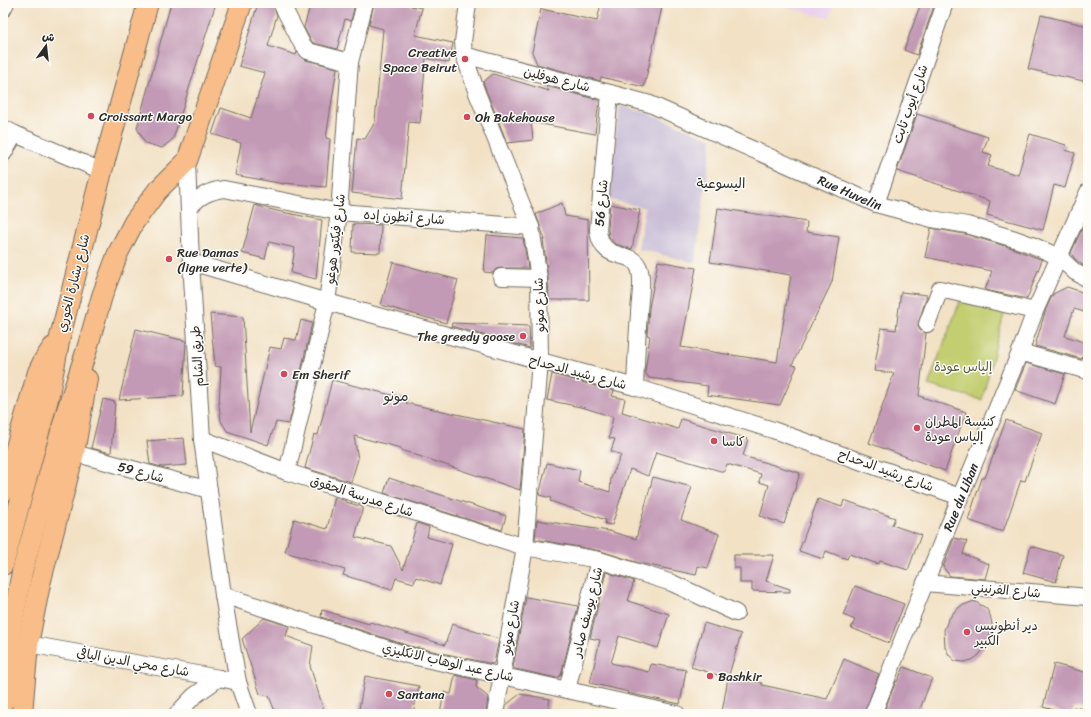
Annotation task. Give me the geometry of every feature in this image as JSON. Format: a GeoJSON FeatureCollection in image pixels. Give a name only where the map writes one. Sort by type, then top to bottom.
{"type":"FeatureCollection","features":[{"type":"Feature","properties":{"kind":"main road","name":"طريق الشام"},"geometry":{"type":"LineString","coordinates":[[187,161],[242,3]]}},
{"type":"Feature","properties":{"kind":"main road","name":"شارع بشارة الخوري"},"geometry":{"type":"LineString","coordinates":[[3,565],[48,399],[60,337],[146,4]]}},
{"type":"Feature","properties":{"kind":"main road"},"geometry":{"type":"LineString","coordinates":[[4,701],[11,629],[22,572],[67,410],[87,349],[102,296],[126,236],[149,200],[167,179],[187,161]]}},
{"type":"Feature","properties":{"kind":"main road"},"geometry":{"type":"LineString","coordinates":[[4,481],[38,372],[44,360],[60,337]]}},
{"type":"Feature","properties":{"kind":"main road"},"geometry":{"type":"LineString","coordinates":[[22,714],[28,644],[40,584],[74,453],[86,393],[87,349]]}},
{"type":"Feature","properties":{"kind":"street"},"geometry":{"type":"LineString","coordinates":[[3,9],[6,3]]}},
{"type":"Feature","properties":{"kind":"street"},"geometry":{"type":"LineString","coordinates":[[281,3],[302,44],[308,51],[350,62]]}},
{"type":"Feature","properties":{"kind":"street","name":"شارع فيكتور هوغو"},"geometry":{"type":"LineString","coordinates":[[287,472],[327,302],[339,212],[350,62],[365,3]]}},
{"type":"Feature","properties":{"kind":"street","name":"شارع مونو"},"geometry":{"type":"LineString","coordinates":[[468,3],[463,42],[464,55],[477,93],[531,227],[539,278],[540,361],[525,547],[495,714]]}},
{"type":"Feature","properties":{"kind":"street","name":"شارع أيوب تابت"},"geometry":{"type":"LineString","coordinates":[[876,204],[945,3]]}},
{"type":"Feature","properties":{"kind":"street","name":"شارع هوفلين"},"geometry":{"type":"LineString","coordinates":[[464,55],[650,104]]}},
{"type":"Feature","properties":{"kind":"street","name":"شارع 56"},"geometry":{"type":"LineString","coordinates":[[610,93],[598,230],[599,240],[602,246],[609,251],[632,260],[640,269],[635,387]]}},
{"type":"Feature","properties":{"kind":"street","name":"Rue Huvelin"},"geometry":{"type":"LineString","coordinates":[[650,104],[876,204],[932,219],[967,225],[1015,238],[1059,257],[1075,272],[1088,279]]}},
{"type":"Feature","properties":{"kind":"street"},"geometry":{"type":"LineString","coordinates":[[3,154],[9,131],[102,171]]}},
{"type":"Feature","properties":{"kind":"street","name":"طريق الشام"},"geometry":{"type":"LineString","coordinates":[[187,161],[188,208],[202,439],[223,595],[238,682],[249,714]]}},
{"type":"Feature","properties":{"kind":"street","name":"شارع أنطون إده"},"geometry":{"type":"LineString","coordinates":[[188,208],[204,194],[224,189],[339,212],[531,227]]}},
{"type":"Feature","properties":{"kind":"street","name":"Rue du Liban"},"geometry":{"type":"LineString","coordinates":[[872,714],[924,583],[1020,352],[1035,311],[1088,192]]}},
{"type":"Feature","properties":{"kind":"street","name":"شارع رشيد الدحداح"},"geometry":{"type":"LineString","coordinates":[[191,262],[327,302],[635,387],[774,430],[960,497]]}},
{"type":"Feature","properties":{"kind":"street"},"geometry":{"type":"LineString","coordinates":[[501,277],[539,278]]}},
{"type":"Feature","properties":{"kind":"street"},"geometry":{"type":"LineString","coordinates":[[927,324],[940,289],[1035,311]]}},
{"type":"Feature","properties":{"kind":"street"},"geometry":{"type":"LineString","coordinates":[[1020,352],[1088,371]]}},
{"type":"Feature","properties":{"kind":"street","name":"شارع مدرسة الحقوق"},"geometry":{"type":"LineString","coordinates":[[202,439],[287,472],[525,547]]}},
{"type":"Feature","properties":{"kind":"street","name":"شارع 59"},"geometry":{"type":"LineString","coordinates":[[74,453],[209,490]]}},
{"type":"Feature","properties":{"kind":"street","name":"شارع يوسف صادر"},"geometry":{"type":"LineString","coordinates":[[525,547],[599,560],[568,690]]}},
{"type":"Feature","properties":{"kind":"street"},"geometry":{"type":"LineString","coordinates":[[599,560],[672,583],[736,613]]}},
{"type":"Feature","properties":{"kind":"street","name":"شارع الفرنيني"},"geometry":{"type":"LineString","coordinates":[[924,583],[1088,597]]}},
{"type":"Feature","properties":{"kind":"street","name":"شارع عبد الوهاب الانكليزي"},"geometry":{"type":"LineString","coordinates":[[223,595],[407,655],[675,714]]}},
{"type":"Feature","properties":{"kind":"street","name":"شارع محي الدين اليافي"},"geometry":{"type":"LineString","coordinates":[[28,644],[238,682]]}},
{"type":"Feature","properties":{"kind":"street"},"geometry":{"type":"LineString","coordinates":[[177,714],[194,696],[219,678]]}},
{"type":"Feature","properties":{"kind":"shaded area"},"geometry":{"type":"Polygon","coordinates":[[[770,3],[835,3],[829,18],[770,3]]]}},
{"type":"Feature","properties":{"kind":"shaded area"},"geometry":{"type":"Polygon","coordinates":[[[620,106],[647,113],[712,139],[695,263],[638,249],[645,208],[607,199],[620,106]]]}},
{"type":"Feature","properties":{"kind":"green space","name":"إلياس عودة"},"geometry":{"type":"Polygon","coordinates":[[[960,301],[1005,310],[982,400],[928,385],[960,301]]]}},
{"type":"Feature","properties":{"kind":"building"},"geometry":{"type":"Polygon","coordinates":[[[171,3],[216,3],[173,139],[162,148],[145,143],[137,128],[171,3]]]}},
{"type":"Feature","properties":{"kind":"building"},"geometry":{"type":"Polygon","coordinates":[[[258,3],[272,3],[277,15],[268,46],[296,55],[297,52],[306,60],[337,68],[326,138],[330,139],[326,187],[284,184],[235,175],[241,143],[212,134],[221,108],[251,118],[265,73],[239,66],[258,3]]]}},
{"type":"Feature","properties":{"kind":"building"},"geometry":{"type":"Polygon","coordinates":[[[311,3],[355,3],[351,21],[345,19],[337,49],[313,43],[310,39],[304,27],[311,3]]]}},
{"type":"Feature","properties":{"kind":"building"},"geometry":{"type":"Polygon","coordinates":[[[374,3],[412,3],[411,6],[422,8],[415,35],[453,43],[449,63],[426,58],[420,123],[409,122],[402,199],[352,193],[357,138],[365,139],[375,122],[383,29],[369,25],[374,3]]]}},
{"type":"Feature","properties":{"kind":"building"},"geometry":{"type":"Polygon","coordinates":[[[601,3],[663,3],[644,87],[601,77],[600,81],[537,64],[532,52],[541,9],[597,21],[601,3]]]}},
{"type":"Feature","properties":{"kind":"building"},"geometry":{"type":"Polygon","coordinates":[[[921,3],[935,3],[917,55],[904,50],[921,3]]]}},
{"type":"Feature","properties":{"kind":"building"},"geometry":{"type":"Polygon","coordinates":[[[1041,15],[1088,26],[1088,82],[1028,69],[1041,15]]]}},
{"type":"Feature","properties":{"kind":"building"},"geometry":{"type":"Polygon","coordinates":[[[493,74],[549,91],[546,86],[599,100],[595,134],[531,122],[533,140],[507,143],[483,82],[493,74]]]}},
{"type":"Feature","properties":{"kind":"building"},"geometry":{"type":"Polygon","coordinates":[[[917,114],[988,137],[983,152],[992,155],[988,166],[1018,175],[1030,134],[1066,145],[1065,150],[1075,153],[1065,188],[1054,185],[1043,230],[987,215],[990,201],[897,171],[917,114]]]}},
{"type":"Feature","properties":{"kind":"building"},"geometry":{"type":"Polygon","coordinates":[[[562,203],[565,216],[588,220],[589,300],[549,300],[548,277],[543,239],[545,240],[536,214],[562,203]]]}},
{"type":"Feature","properties":{"kind":"building"},"geometry":{"type":"Polygon","coordinates":[[[610,204],[640,210],[632,249],[615,244],[609,237],[608,229],[610,204]]]}},
{"type":"Feature","properties":{"kind":"building"},"geometry":{"type":"Polygon","coordinates":[[[255,205],[322,220],[316,279],[291,273],[295,248],[269,242],[265,259],[242,253],[255,205]]]}},
{"type":"Feature","properties":{"kind":"building"},"geometry":{"type":"Polygon","coordinates":[[[718,208],[807,222],[806,232],[839,237],[832,282],[792,365],[797,366],[780,405],[707,395],[708,386],[649,378],[645,372],[650,336],[647,335],[649,308],[658,261],[696,268],[681,347],[777,362],[791,275],[710,262],[718,208]]]}},
{"type":"Feature","properties":{"kind":"building"},"geometry":{"type":"Polygon","coordinates":[[[1088,215],[1088,268],[1074,258],[1071,253],[1088,215]]]}},
{"type":"Feature","properties":{"kind":"building"},"geometry":{"type":"Polygon","coordinates":[[[353,224],[381,225],[380,253],[352,252],[353,224]]]}},
{"type":"Feature","properties":{"kind":"building"},"geometry":{"type":"Polygon","coordinates":[[[931,228],[965,234],[1012,248],[1042,260],[1027,299],[985,290],[992,271],[925,257],[931,228]]]}},
{"type":"Feature","properties":{"kind":"building"},"geometry":{"type":"Polygon","coordinates":[[[487,235],[523,238],[528,268],[501,268],[496,269],[493,273],[484,272],[487,235]]]}},
{"type":"Feature","properties":{"kind":"building"},"geometry":{"type":"Polygon","coordinates":[[[393,262],[458,280],[446,323],[381,305],[393,262]]]}},
{"type":"Feature","properties":{"kind":"building"},"geometry":{"type":"Polygon","coordinates":[[[1067,287],[1088,294],[1088,313],[1074,309],[1065,336],[1087,343],[1082,359],[1035,346],[1046,309],[1053,294],[1067,287]]]}},
{"type":"Feature","properties":{"kind":"building"},"geometry":{"type":"Polygon","coordinates":[[[901,292],[927,295],[918,325],[920,330],[926,333],[919,396],[966,412],[945,471],[869,443],[894,373],[874,371],[881,328],[896,330],[901,292]]]}},
{"type":"Feature","properties":{"kind":"building"},"geometry":{"type":"Polygon","coordinates":[[[210,314],[243,317],[250,432],[270,347],[281,349],[284,338],[296,340],[301,320],[312,323],[289,424],[276,422],[268,445],[227,431],[221,421],[219,405],[221,367],[215,366],[210,314]]]}},
{"type":"Feature","properties":{"kind":"building"},"geometry":{"type":"Polygon","coordinates":[[[452,323],[529,326],[530,348],[451,326],[452,323]]]}},
{"type":"Feature","properties":{"kind":"building"},"geometry":{"type":"Polygon","coordinates":[[[136,329],[186,341],[183,396],[119,400],[136,329]]]}},
{"type":"Feature","properties":{"kind":"building"},"geometry":{"type":"Polygon","coordinates":[[[1026,363],[1065,374],[1055,404],[1015,390],[1026,363]]]}},
{"type":"Feature","properties":{"kind":"building"},"geometry":{"type":"Polygon","coordinates":[[[552,374],[614,391],[612,396],[625,399],[622,412],[678,429],[681,419],[748,439],[743,456],[800,473],[784,524],[760,516],[769,485],[759,482],[761,474],[727,464],[724,472],[656,452],[648,476],[630,469],[612,525],[605,524],[606,520],[550,501],[551,498],[539,495],[547,463],[580,470],[578,482],[610,492],[611,478],[621,455],[611,451],[615,439],[609,438],[613,417],[585,408],[547,400],[552,374]]]}},
{"type":"Feature","properties":{"kind":"building"},"geometry":{"type":"Polygon","coordinates":[[[332,380],[407,399],[406,403],[525,429],[520,490],[401,450],[401,448],[354,436],[358,459],[351,482],[305,468],[314,434],[318,435],[332,380]]]}},
{"type":"Feature","properties":{"kind":"building"},"geometry":{"type":"Polygon","coordinates":[[[103,399],[115,402],[111,453],[91,448],[103,399]]]}},
{"type":"Feature","properties":{"kind":"building"},"geometry":{"type":"Polygon","coordinates":[[[1006,420],[1042,433],[1025,481],[1021,480],[1003,532],[968,520],[982,478],[985,478],[1006,420]]]}},
{"type":"Feature","properties":{"kind":"building"},"geometry":{"type":"Polygon","coordinates":[[[184,438],[187,465],[162,467],[150,464],[147,441],[184,438]]]}},
{"type":"Feature","properties":{"kind":"building"},"geometry":{"type":"Polygon","coordinates":[[[653,477],[692,487],[681,520],[719,534],[708,568],[698,566],[696,575],[639,563],[601,551],[535,539],[537,520],[609,531],[636,539],[653,477]]]}},
{"type":"Feature","properties":{"kind":"building"},"geometry":{"type":"Polygon","coordinates":[[[389,478],[506,516],[502,530],[384,493],[389,478]]]}},
{"type":"Feature","properties":{"kind":"building"},"geometry":{"type":"Polygon","coordinates":[[[335,497],[363,507],[355,537],[391,546],[403,570],[417,523],[429,527],[427,537],[452,544],[440,585],[416,577],[414,583],[396,578],[392,590],[343,575],[345,570],[285,552],[294,519],[327,529],[335,497]]]}},
{"type":"Feature","properties":{"kind":"building"},"geometry":{"type":"Polygon","coordinates":[[[818,499],[842,507],[844,500],[895,518],[892,525],[921,535],[908,570],[880,561],[878,564],[849,554],[847,559],[826,551],[823,559],[799,551],[818,499]]]}},
{"type":"Feature","properties":{"kind":"building"},"geometry":{"type":"Polygon","coordinates":[[[954,538],[967,541],[963,554],[989,564],[985,579],[950,576],[943,567],[954,538]]]}},
{"type":"Feature","properties":{"kind":"building"},"geometry":{"type":"Polygon","coordinates":[[[1031,546],[1063,555],[1056,582],[1023,573],[1031,546]]]}},
{"type":"Feature","properties":{"kind":"building"},"geometry":{"type":"Polygon","coordinates":[[[734,555],[774,555],[766,581],[790,589],[790,592],[752,591],[752,583],[740,583],[740,568],[734,568],[734,555]]]}},
{"type":"Feature","properties":{"kind":"building"},"geometry":{"type":"Polygon","coordinates":[[[606,572],[634,581],[628,601],[669,614],[658,648],[619,636],[611,663],[649,672],[651,664],[686,670],[680,704],[627,693],[629,692],[590,683],[600,640],[590,638],[606,572]]]}},
{"type":"Feature","properties":{"kind":"building"},"geometry":{"type":"Polygon","coordinates":[[[855,586],[904,604],[889,643],[851,628],[855,620],[843,615],[855,586]]]}},
{"type":"Feature","properties":{"kind":"building"},"geometry":{"type":"Polygon","coordinates":[[[526,597],[578,606],[561,675],[557,678],[515,669],[513,667],[526,597]]]}},
{"type":"Feature","properties":{"kind":"building","name":"دير أنطونيس الكبير"},"geometry":{"type":"Polygon","coordinates":[[[974,601],[986,608],[990,615],[992,624],[990,634],[979,655],[972,660],[964,662],[955,661],[949,655],[945,647],[944,630],[948,620],[954,612],[961,606],[974,601]]]}},
{"type":"Feature","properties":{"kind":"building"},"geometry":{"type":"Polygon","coordinates":[[[322,610],[369,624],[370,622],[445,645],[452,624],[499,639],[494,663],[409,646],[321,617],[322,610]]]}},
{"type":"Feature","properties":{"kind":"building"},"geometry":{"type":"Polygon","coordinates":[[[264,618],[289,626],[286,636],[313,646],[310,666],[325,714],[276,714],[269,696],[260,694],[242,639],[264,618]]]}},
{"type":"Feature","properties":{"kind":"building"},"geometry":{"type":"Polygon","coordinates":[[[704,623],[741,634],[728,678],[691,667],[704,623]]]}},
{"type":"Feature","properties":{"kind":"building"},"geometry":{"type":"Polygon","coordinates":[[[844,659],[879,674],[864,714],[732,714],[722,712],[728,678],[762,683],[762,685],[827,699],[844,659]]]}},
{"type":"Feature","properties":{"kind":"building"},"geometry":{"type":"Polygon","coordinates":[[[1054,664],[1088,673],[1088,710],[1074,707],[1073,714],[1069,714],[1043,707],[1054,664]]]}},
{"type":"Feature","properties":{"kind":"building"},"geometry":{"type":"Polygon","coordinates":[[[904,667],[932,678],[918,714],[883,714],[896,681],[897,682],[904,667]]]}},
{"type":"Feature","properties":{"kind":"building"},"geometry":{"type":"Polygon","coordinates":[[[455,675],[477,680],[476,687],[488,697],[486,714],[440,714],[444,692],[451,694],[455,675]]]}},
{"type":"Feature","properties":{"kind":"building","name":"Santana"},"geometry":{"type":"Polygon","coordinates":[[[365,676],[419,686],[413,714],[374,714],[374,712],[359,709],[365,676]]]}},
{"type":"Feature","properties":{"kind":"building"},"geometry":{"type":"Polygon","coordinates":[[[520,694],[550,699],[547,714],[505,714],[506,705],[520,694]]]}},
{"type":"Feature","properties":{"kind":"place","name":"Creative Space Beirut"},"geometry":{"type":"Point","coordinates":[465,59]}},
{"type":"Feature","properties":{"kind":"place","name":"Croissant Margo"},"geometry":{"type":"Point","coordinates":[91,116]}},
{"type":"Feature","properties":{"kind":"place","name":"Oh Bakehouse"},"geometry":{"type":"Point","coordinates":[467,117]}},
{"type":"Feature","properties":{"kind":"place","name":"Rue Damas (ligne verte)"},"geometry":{"type":"Point","coordinates":[169,259]}},
{"type":"Feature","properties":{"kind":"place","name":"The greedy goose"},"geometry":{"type":"Point","coordinates":[523,336]}},
{"type":"Feature","properties":{"kind":"place","name":"Em Sherif"},"geometry":{"type":"Point","coordinates":[284,374]}},
{"type":"Feature","properties":{"kind":"place","name":"كنيسة المطران إلياس عودة"},"geometry":{"type":"Point","coordinates":[917,428]}},
{"type":"Feature","properties":{"kind":"place","name":"كاسا"},"geometry":{"type":"Point","coordinates":[714,441]}},
{"type":"Feature","properties":{"kind":"place","name":"دير أنطونيس الكبير"},"geometry":{"type":"Point","coordinates":[967,632]}},
{"type":"Feature","properties":{"kind":"place","name":"Bashkir"},"geometry":{"type":"Point","coordinates":[710,676]}},
{"type":"Feature","properties":{"kind":"place","name":"Santana"},"geometry":{"type":"Point","coordinates":[389,694]}},
{"type":"Feature","properties":{"kind":"district","name":"اليسوعية"},"geometry":{"type":"Point","coordinates":[721,183]}},
{"type":"Feature","properties":{"kind":"district","name":"مونو"},"geometry":{"type":"Point","coordinates":[396,396]}}]}
